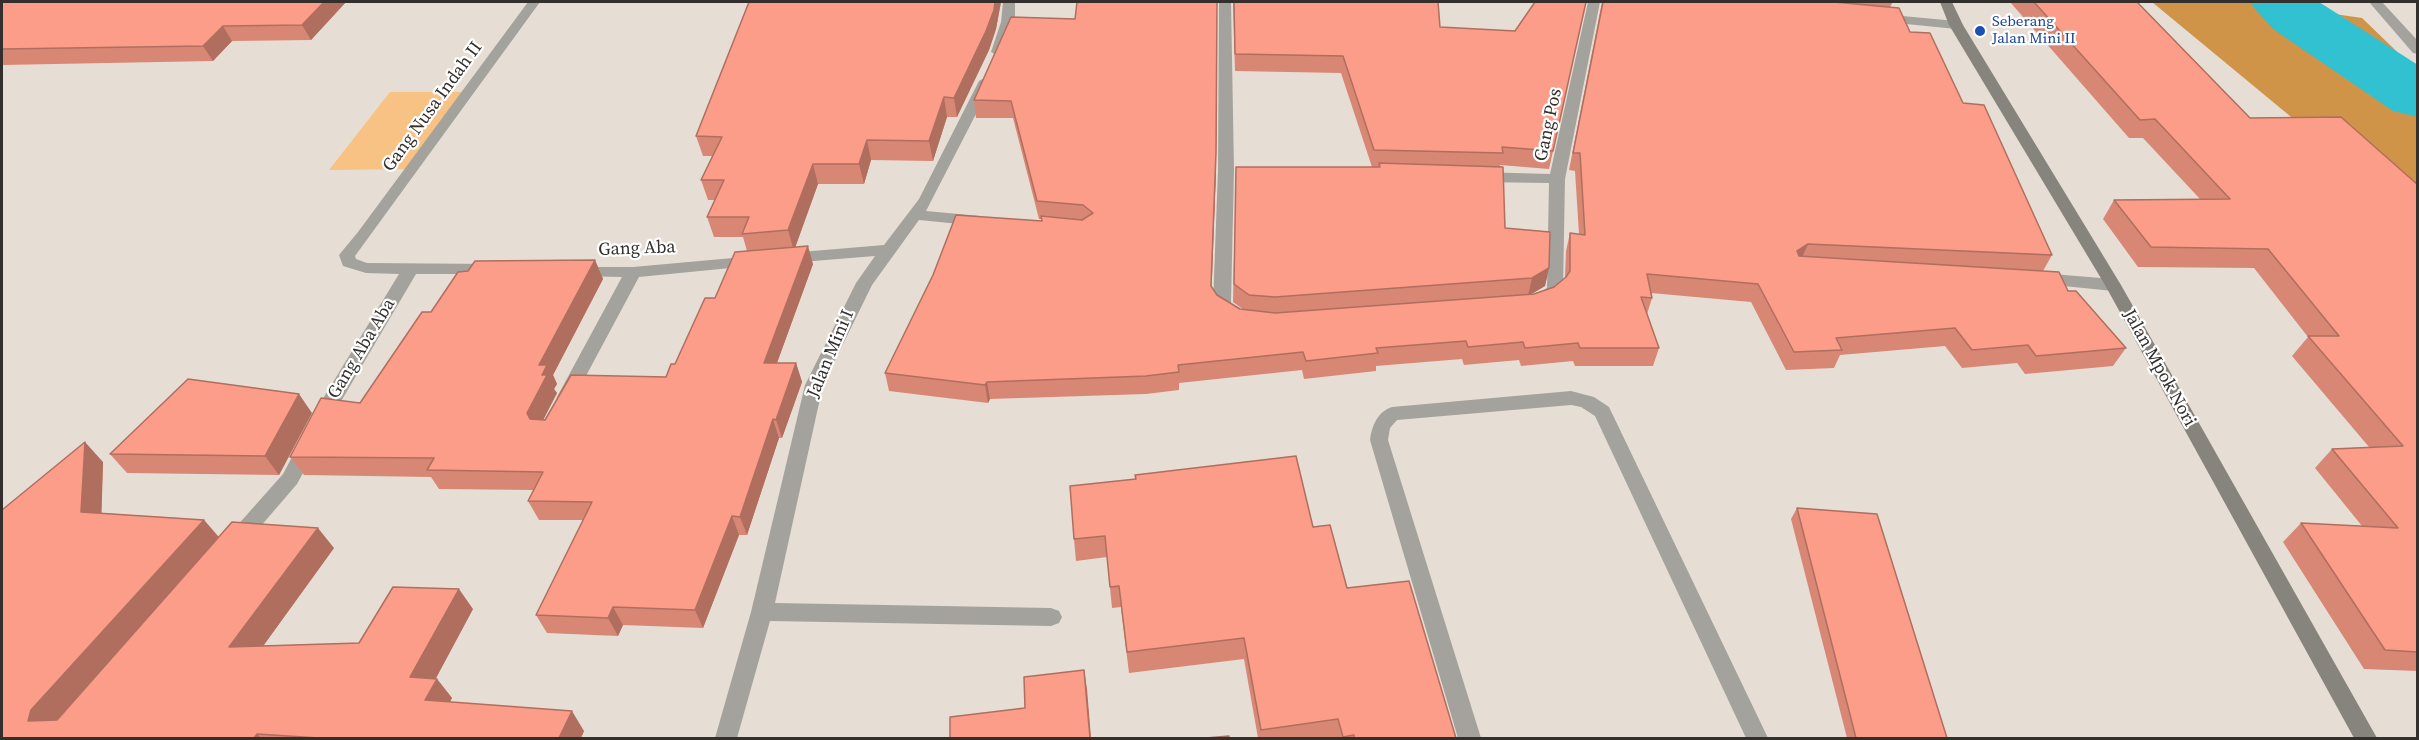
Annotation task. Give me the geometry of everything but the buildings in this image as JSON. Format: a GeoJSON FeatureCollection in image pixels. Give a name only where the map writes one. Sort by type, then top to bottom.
{"type":"FeatureCollection","features":[{"type":"Feature","properties":{"kind":"main road","name":"Jalan Mpok Nori"},"geometry":{"type":"LineString","coordinates":[[1946,2],[1956,25],[2113,285],[2366,738]]}},
{"type":"Feature","properties":{"kind":"street","name":"Gang Nusa Indah II"},"geometry":{"type":"LineString","coordinates":[[412,267],[366,268],[349,262],[347,255],[364,236],[534,2]]}},
{"type":"Feature","properties":{"kind":"street","name":"Jalan Mini I"},"geometry":{"type":"LineString","coordinates":[[726,738],[762,612],[814,385],[864,283],[916,215],[941,173],[986,80],[1008,22],[1009,2]]}},
{"type":"Feature","properties":{"kind":"street"},"geometry":{"type":"LineString","coordinates":[[1225,2],[1232,171],[1222,304],[1228,313],[1246,321]]}},
{"type":"Feature","properties":{"kind":"street","name":"Gang Pos"},"geometry":{"type":"LineString","coordinates":[[1463,177],[1557,179],[1594,2]]}},
{"type":"Feature","properties":{"kind":"street"},"geometry":{"type":"LineString","coordinates":[[2375,2],[2418,50]]}},
{"type":"Feature","properties":{"kind":"street"},"geometry":{"type":"LineString","coordinates":[[1861,16],[1956,25]]}},
{"type":"Feature","properties":{"kind":"street"},"geometry":{"type":"LineString","coordinates":[[1518,304],[1541,301],[1555,290],[1557,179]]}},
{"type":"Feature","properties":{"kind":"street"},"geometry":{"type":"LineString","coordinates":[[916,215],[994,222]]}},
{"type":"Feature","properties":{"kind":"street","name":"Gang Aba"},"geometry":{"type":"LineString","coordinates":[[563,270],[633,272],[887,250]]}},
{"type":"Feature","properties":{"kind":"street"},"geometry":{"type":"LineString","coordinates":[[412,267],[517,269]]}},
{"type":"Feature","properties":{"kind":"street","name":"Gang Aba Aba"},"geometry":{"type":"LineString","coordinates":[[221,558],[290,479],[339,385],[412,267]]}},
{"type":"Feature","properties":{"kind":"street"},"geometry":{"type":"LineString","coordinates":[[559,411],[633,272]]}},
{"type":"Feature","properties":{"kind":"street"},"geometry":{"type":"LineString","coordinates":[[2019,279],[2113,285]]}},
{"type":"Feature","properties":{"kind":"street"},"geometry":{"type":"LineString","coordinates":[[1469,738],[1379,440],[1381,426],[1392,414],[1571,398],[1587,402],[1602,412],[1757,738]]}},
{"type":"Feature","properties":{"kind":"street"},"geometry":{"type":"LineString","coordinates":[[762,612],[1051,617]]}},
{"type":"Feature","properties":{"kind":"shaded area"},"geometry":{"type":"Polygon","coordinates":[[[2152,2],[2252,2],[2362,18],[2417,71],[2417,210],[2319,140],[2152,2]]]}},
{"type":"Feature","properties":{"kind":"shaded area"},"geometry":{"type":"Polygon","coordinates":[[[390,92],[470,92],[416,169],[329,170],[390,92]]]}},
{"type":"Feature","properties":{"kind":"waterway"},"geometry":{"type":"LineString","coordinates":[[2281,2],[2296,15],[2418,96]]}},
{"type":"Feature","properties":{"kind":"place","name":"Seberang Jalan Mini II"},"geometry":{"type":"Point","coordinates":[1980,31]}}]}
